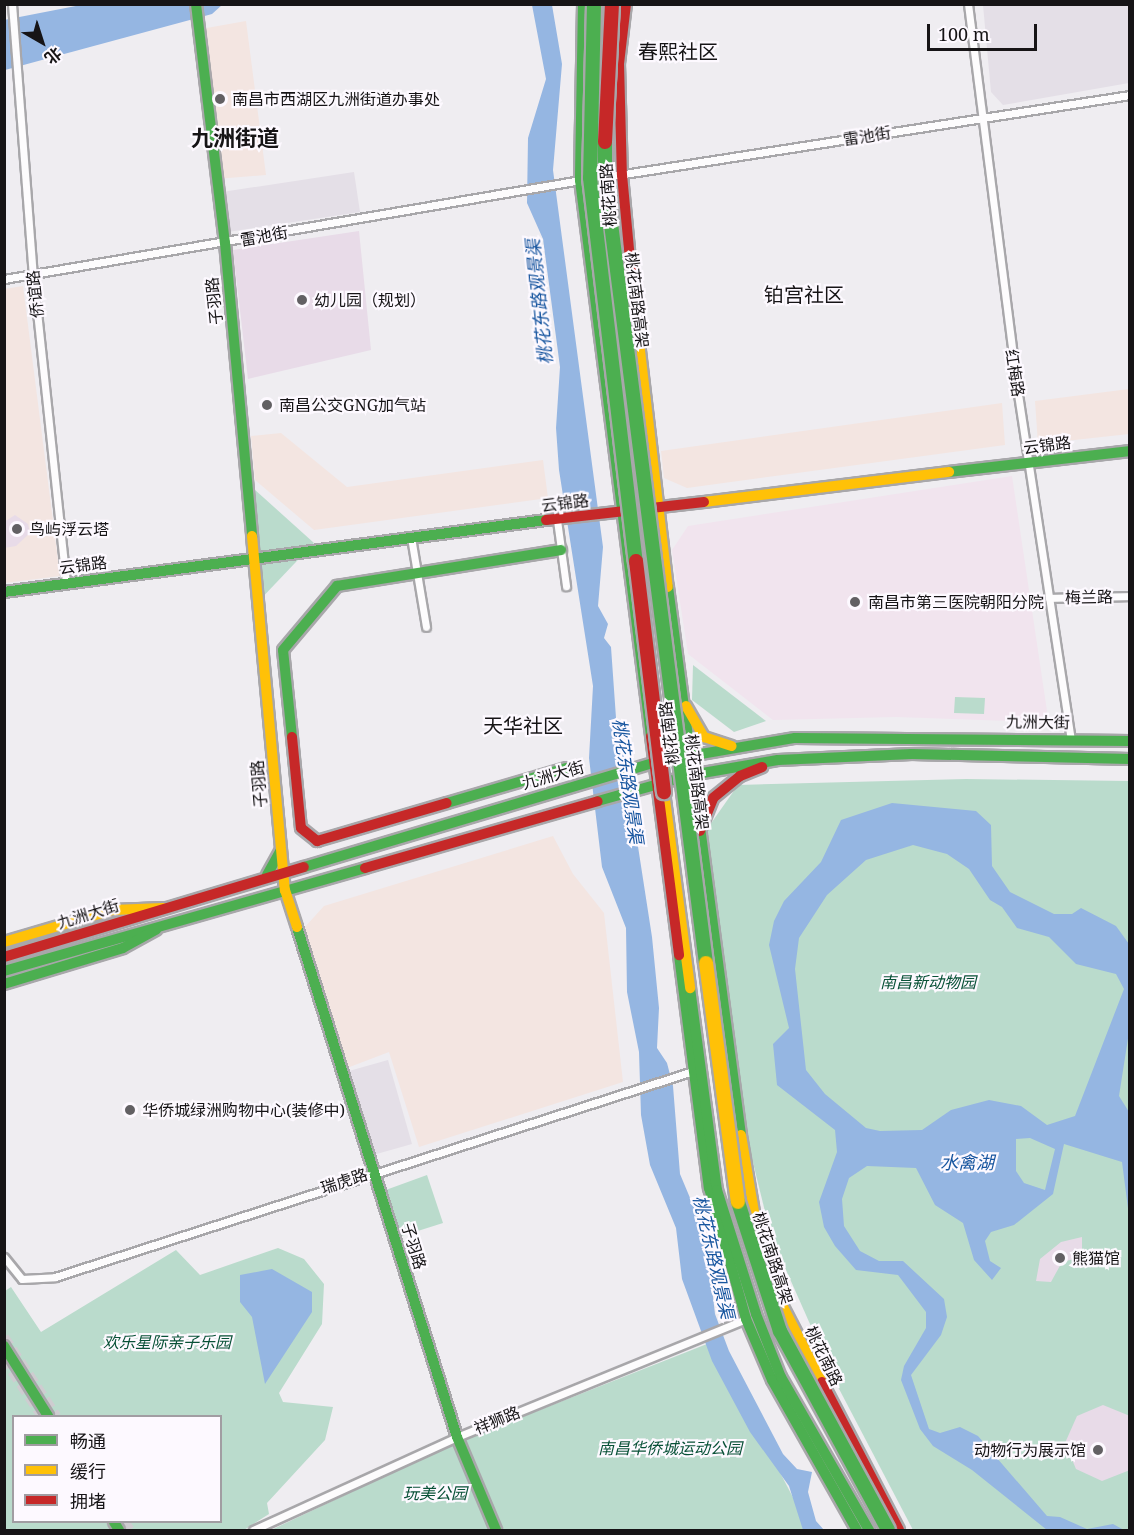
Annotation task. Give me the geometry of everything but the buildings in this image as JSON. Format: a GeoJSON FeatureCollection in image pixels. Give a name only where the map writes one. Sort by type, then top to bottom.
{"type":"FeatureCollection","features":[{"type":"Feature","properties":{"kind":"main road","name":"子羽路"},"geometry":{"type":"LineString","coordinates":[[196,4],[225,243],[285,890],[457,1437],[496,1530]]}},
{"type":"Feature","properties":{"kind":"main road","name":"桃花南路"},"geometry":{"type":"LineString","coordinates":[[583,4],[585,179],[614,514],[710,1188],[746,1319],[772,1380],[857,1530]]}},
{"type":"Feature","properties":{"kind":"main road","name":"桃花南路高架"},"geometry":{"type":"LineString","coordinates":[[594,4],[585,179],[717,1190],[756,1314],[781,1377],[869,1530]]}},
{"type":"Feature","properties":{"kind":"main road","name":"桃花南路高架"},"geometry":{"type":"LineString","coordinates":[[612,4],[606,56],[605,177],[737,1200],[780,1331],[888,1530]]}},
{"type":"Feature","properties":{"kind":"main road","name":"桃花南路"},"geometry":{"type":"LineString","coordinates":[[626,4],[620,63],[622,175],[688,755],[729,1066],[758,1236],[779,1299],[818,1382],[899,1530]]}},
{"type":"Feature","properties":{"kind":"main road","name":"云锦路"},"geometry":{"type":"LineString","coordinates":[[4,592],[411,537],[1130,451]]}},
{"type":"Feature","properties":{"kind":"main road"},"geometry":{"type":"LineString","coordinates":[[561,550],[337,586],[283,650],[301,828],[317,841],[567,768]]}},
{"type":"Feature","properties":{"kind":"main road"},"geometry":{"type":"LineString","coordinates":[[680,688],[698,729],[716,743],[729,746],[795,738]]}},
{"type":"Feature","properties":{"kind":"main road"},"geometry":{"type":"LineString","coordinates":[[629,770],[642,755],[647,733]]}},
{"type":"Feature","properties":{"kind":"main road","name":"九洲大街"},"geometry":{"type":"LineString","coordinates":[[4,957],[267,875],[651,763],[688,755],[795,738],[1130,741]]}},
{"type":"Feature","properties":{"kind":"main road","name":"九洲大街"},"geometry":{"type":"LineString","coordinates":[[4,971],[632,789],[691,775],[778,760],[912,754],[1130,759]]}},
{"type":"Feature","properties":{"kind":"main road"},"geometry":{"type":"LineString","coordinates":[[699,837],[713,798],[740,776],[778,760]]}},
{"type":"Feature","properties":{"kind":"main road"},"geometry":{"type":"LineString","coordinates":[[267,875],[282,849]]}},
{"type":"Feature","properties":{"kind":"main road"},"geometry":{"type":"LineString","coordinates":[[4,942],[112,910],[166,908]]}},
{"type":"Feature","properties":{"kind":"main road"},"geometry":{"type":"LineString","coordinates":[[4,984],[123,948],[170,922]]}},
{"type":"Feature","properties":{"kind":"main road"},"geometry":{"type":"LineString","coordinates":[[4,1346],[47,1415]]}},
{"type":"Feature","properties":{"kind":"street","name":"侨谊路"},"geometry":{"type":"LineString","coordinates":[[12,4],[14,65],[33,274],[66,584]]}},
{"type":"Feature","properties":{"kind":"street","name":"红梅路"},"geometry":{"type":"LineString","coordinates":[[968,4],[981,118],[1071,739]]}},
{"type":"Feature","properties":{"kind":"street","name":"雷池街"},"geometry":{"type":"LineString","coordinates":[[605,177],[1130,95]]}},
{"type":"Feature","properties":{"kind":"street","name":"雷池街"},"geometry":{"type":"LineString","coordinates":[[4,279],[225,243],[585,179]]}},
{"type":"Feature","properties":{"kind":"street"},"geometry":{"type":"LineString","coordinates":[[559,520],[566,586]]}},
{"type":"Feature","properties":{"kind":"street"},"geometry":{"type":"LineString","coordinates":[[411,537],[426,627]]}},
{"type":"Feature","properties":{"kind":"street","name":"梅兰路"},"geometry":{"type":"LineString","coordinates":[[1049,598],[1130,596]]}},
{"type":"Feature","properties":{"kind":"street","name":"瑞虎路"},"geometry":{"type":"LineString","coordinates":[[4,1257],[22,1279],[55,1277],[374,1171],[693,1071]]}},
{"type":"Feature","properties":{"kind":"street","name":"祥狮路"},"geometry":{"type":"LineString","coordinates":[[253,1530],[457,1437],[746,1319]]}},
{"type":"Feature","properties":{"kind":"shaded area"},"geometry":{"type":"Polygon","coordinates":[[[983,5],[1129,5],[1129,83],[1003,105],[991,92],[983,5]]]}},
{"type":"Feature","properties":{"kind":"shaded area"},"geometry":{"type":"Polygon","coordinates":[[[246,21],[266,175],[216,179],[201,29],[246,21]]]}},
{"type":"Feature","properties":{"kind":"shaded area"},"geometry":{"type":"Polygon","coordinates":[[[354,172],[360,212],[228,232],[222,192],[354,172]]]}},
{"type":"Feature","properties":{"kind":"shaded area"},"geometry":{"type":"Polygon","coordinates":[[[23,286],[60,576],[5,583],[4,289],[23,286]]]}},
{"type":"Feature","properties":{"kind":"shaded area"},"geometry":{"type":"Polygon","coordinates":[[[1129,389],[1129,434],[1038,444],[1035,401],[1129,389]]]}},
{"type":"Feature","properties":{"kind":"shaded area"},"geometry":{"type":"Polygon","coordinates":[[[1002,403],[1005,445],[687,488],[664,478],[661,451],[1002,403]]]}},
{"type":"Feature","properties":{"kind":"shaded area"},"geometry":{"type":"Polygon","coordinates":[[[281,433],[347,487],[543,460],[548,498],[314,530],[255,480],[251,436],[281,433]]]}},
{"type":"Feature","properties":{"kind":"shaded area","name":"南昌市第三医院朝阳分院"},"geometry":{"type":"Polygon","coordinates":[[[1012,476],[1047,711],[1041,722],[896,717],[773,720],[688,654],[672,550],[688,526],[1012,476]]]}},
{"type":"Feature","properties":{"kind":"shaded area"},"geometry":{"type":"Polygon","coordinates":[[[553,836],[573,874],[604,913],[623,1082],[419,1147],[389,1052],[347,1068],[304,928],[324,906],[553,836]]]}},
{"type":"Feature","properties":{"kind":"shaded area"},"geometry":{"type":"Polygon","coordinates":[[[388,1060],[412,1144],[373,1155],[349,1071],[388,1060]]]}},
{"type":"Feature","properties":{"kind":"green space"},"geometry":{"type":"Polygon","coordinates":[[[244,480],[314,543],[256,604],[244,480]]]}},
{"type":"Feature","properties":{"kind":"green space"},"geometry":{"type":"Polygon","coordinates":[[[693,665],[766,721],[734,732],[692,700],[693,665]]]}},
{"type":"Feature","properties":{"kind":"green space"},"geometry":{"type":"Polygon","coordinates":[[[955,697],[985,698],[984,714],[954,713],[955,697]]]}},
{"type":"Feature","properties":{"kind":"green space","name":"南昌新动物园"},"geometry":{"type":"Polygon","coordinates":[[[966,779],[1129,781],[1129,1530],[913,1530],[837,1385],[771,1236],[746,1134],[707,829],[738,785],[966,779]]]}},
{"type":"Feature","properties":{"kind":"green space"},"geometry":{"type":"Polygon","coordinates":[[[427,1175],[443,1223],[402,1236],[383,1191],[427,1175]]]}},
{"type":"Feature","properties":{"kind":"green space","name":"欢乐星际亲子乐园"},"geometry":{"type":"Polygon","coordinates":[[[278,1248],[304,1259],[324,1284],[322,1324],[279,1393],[283,1402],[333,1407],[325,1440],[267,1503],[269,1514],[244,1530],[5,1530],[5,1291],[11,1287],[41,1332],[176,1250],[200,1275],[278,1248]]]}},
{"type":"Feature","properties":{"kind":"green space","name":"南昌华侨城运动公园"},"geometry":{"type":"Polygon","coordinates":[[[712,1342],[810,1530],[501,1530],[464,1440],[712,1342]]]}},
{"type":"Feature","properties":{"kind":"green space","name":"玩美公园"},"geometry":{"type":"Polygon","coordinates":[[[453,1444],[490,1530],[271,1530],[453,1444]]]}},
{"type":"Feature","properties":{"kind":"water"},"geometry":{"type":"Polygon","coordinates":[[[81,5],[222,5],[212,14],[5,70],[4,20],[81,5]]]}},
{"type":"Feature","properties":{"kind":"water"},"geometry":{"type":"Polygon","coordinates":[[[532,5],[552,5],[562,64],[553,170],[603,547],[598,606],[608,624],[604,638],[611,647],[617,732],[622,743],[652,937],[659,1008],[657,1048],[667,1063],[673,1086],[680,1174],[706,1236],[715,1314],[729,1351],[783,1454],[797,1469],[812,1472],[808,1492],[816,1521],[824,1530],[803,1530],[789,1486],[750,1432],[712,1361],[682,1279],[676,1228],[650,1165],[641,1115],[639,1052],[627,992],[626,928],[602,867],[589,758],[593,686],[559,470],[556,428],[560,367],[543,239],[527,203],[528,138],[546,79],[532,5]]]}},
{"type":"Feature","properties":{"kind":"water","name":"水禽湖"},"geometry":{"type":"Polygon","coordinates":[[[892,803],[976,811],[991,825],[992,866],[1010,892],[1054,914],[1072,914],[1081,908],[1116,926],[1129,944],[1129,1032],[1119,1096],[1129,1112],[1129,1216],[1122,1162],[1064,1144],[1053,1194],[1014,1225],[991,1232],[985,1241],[990,1261],[1001,1268],[992,1280],[974,1260],[963,1223],[935,1205],[916,1168],[867,1166],[849,1178],[842,1199],[844,1226],[860,1251],[879,1261],[903,1261],[944,1299],[947,1317],[941,1335],[911,1375],[929,1429],[940,1433],[960,1427],[978,1436],[1047,1516],[1060,1517],[1087,1529],[1113,1524],[1124,1530],[1047,1530],[972,1470],[933,1446],[920,1429],[901,1380],[904,1366],[926,1328],[926,1312],[898,1275],[856,1270],[835,1246],[824,1227],[819,1202],[837,1152],[835,1130],[777,1085],[773,1044],[789,1028],[769,945],[774,921],[784,901],[821,862],[841,820],[892,803]],[[913,845],[866,860],[827,895],[799,938],[795,969],[806,1070],[825,1094],[866,1128],[880,1131],[922,1130],[951,1110],[989,1100],[1021,1106],[1047,1125],[1075,1116],[1124,989],[1116,974],[1076,964],[1049,937],[1017,928],[1002,907],[990,900],[969,869],[947,854],[913,845]],[[1030,1138],[1016,1139],[1016,1171],[1024,1183],[1045,1190],[1055,1149],[1030,1138]]]}},
{"type":"Feature","properties":{"kind":"water"},"geometry":{"type":"Polygon","coordinates":[[[272,1269],[312,1292],[312,1312],[265,1384],[252,1317],[240,1302],[240,1275],[272,1269]]]}},
{"type":"Feature","properties":{"kind":"tunnel"},"geometry":{"type":"LineString","coordinates":[[4,1337],[55,1415]]}},
{"type":"Feature","properties":{"kind":"tunnel"},"geometry":{"type":"LineString","coordinates":[[4,1359],[41,1415]]}},
{"type":"Feature","properties":{"kind":"tunnel"},"geometry":{"type":"LineString","coordinates":[[125,1523],[130,1530]]}},
{"type":"Feature","properties":{"kind":"traffic: fast"},"geometry":{"type":"LineString","coordinates":[[196,4],[225,243],[252,536]]}},
{"type":"Feature","properties":{"kind":"traffic: fast"},"geometry":{"type":"LineString","coordinates":[[583,4],[580,180],[651,736]]}},
{"type":"Feature","properties":{"kind":"traffic: fast"},"geometry":{"type":"LineString","coordinates":[[594,4],[590,178],[636,561]]}},
{"type":"Feature","properties":{"kind":"traffic: fast"},"geometry":{"type":"LineString","coordinates":[[605,142],[605,177],[706,963]]}},
{"type":"Feature","properties":{"kind":"traffic: fast"},"geometry":{"type":"LineString","coordinates":[[949,472],[1130,451]]}},
{"type":"Feature","properties":{"kind":"traffic: fast"},"geometry":{"type":"LineString","coordinates":[[4,592],[546,520]]}},
{"type":"Feature","properties":{"kind":"traffic: fast"},"geometry":{"type":"LineString","coordinates":[[292,737],[283,650],[337,586],[561,550]]}},
{"type":"Feature","properties":{"kind":"traffic: fast"},"geometry":{"type":"LineString","coordinates":[[668,587],[741,1135]]}},
{"type":"Feature","properties":{"kind":"traffic: fast"},"geometry":{"type":"LineString","coordinates":[[304,867],[660,761],[795,738],[1130,741]]}},
{"type":"Feature","properties":{"kind":"traffic: fast"},"geometry":{"type":"LineString","coordinates":[[598,801],[691,775],[778,760],[912,754],[1130,759]]}},
{"type":"Feature","properties":{"kind":"traffic: fast"},"geometry":{"type":"LineString","coordinates":[[447,803],[567,768]]}},
{"type":"Feature","properties":{"kind":"traffic: fast"},"geometry":{"type":"LineString","coordinates":[[267,875],[281,850]]}},
{"type":"Feature","properties":{"kind":"traffic: fast"},"geometry":{"type":"LineString","coordinates":[[4,971],[365,868]]}},
{"type":"Feature","properties":{"kind":"traffic: fast"},"geometry":{"type":"LineString","coordinates":[[297,927],[457,1437],[496,1530]]}},
{"type":"Feature","properties":{"kind":"traffic: fast"},"geometry":{"type":"LineString","coordinates":[[4,984],[123,948],[156,930]]}},
{"type":"Feature","properties":{"kind":"traffic: fast"},"geometry":{"type":"LineString","coordinates":[[679,955],[709,1188],[746,1319],[772,1380],[857,1530]]}},
{"type":"Feature","properties":{"kind":"traffic: fast"},"geometry":{"type":"LineString","coordinates":[[690,988],[717,1190],[756,1314],[781,1377],[869,1530]]}},
{"type":"Feature","properties":{"kind":"traffic: fast"},"geometry":{"type":"LineString","coordinates":[[738,1202],[780,1331],[888,1530]]}},
{"type":"Feature","properties":{"kind":"traffic: fast"},"geometry":{"type":"LineString","coordinates":[[4,1346],[47,1415]]}},
{"type":"Feature","properties":{"kind":"traffic: fast"},"geometry":{"type":"LineString","coordinates":[[115,1523],[119,1530]]}},
{"type":"Feature","properties":{"kind":"traffic: slow"},"geometry":{"type":"LineString","coordinates":[[633,291],[668,587]]}},
{"type":"Feature","properties":{"kind":"traffic: slow"},"geometry":{"type":"LineString","coordinates":[[704,502],[949,472]]}},
{"type":"Feature","properties":{"kind":"traffic: slow"},"geometry":{"type":"LineString","coordinates":[[252,536],[285,890],[297,927]]}},
{"type":"Feature","properties":{"kind":"traffic: slow"},"geometry":{"type":"LineString","coordinates":[[686,706],[704,737],[732,746]]}},
{"type":"Feature","properties":{"kind":"traffic: slow"},"geometry":{"type":"LineString","coordinates":[[664,792],[690,988]]}},
{"type":"Feature","properties":{"kind":"traffic: slow"},"geometry":{"type":"LineString","coordinates":[[4,942],[113,910],[163,908]]}},
{"type":"Feature","properties":{"kind":"traffic: slow"},"geometry":{"type":"LineString","coordinates":[[706,963],[738,1202]]}},
{"type":"Feature","properties":{"kind":"traffic: slow"},"geometry":{"type":"LineString","coordinates":[[741,1135],[758,1236],[779,1299],[822,1382]]}},
{"type":"Feature","properties":{"kind":"traffic: jam"},"geometry":{"type":"LineString","coordinates":[[605,142],[612,4]]}},
{"type":"Feature","properties":{"kind":"traffic: jam"},"geometry":{"type":"LineString","coordinates":[[626,4],[619,64],[622,175],[633,291]]}},
{"type":"Feature","properties":{"kind":"traffic: jam"},"geometry":{"type":"LineString","coordinates":[[546,520],[704,502]]}},
{"type":"Feature","properties":{"kind":"traffic: jam"},"geometry":{"type":"LineString","coordinates":[[636,561],[664,792]]}},
{"type":"Feature","properties":{"kind":"traffic: jam"},"geometry":{"type":"LineString","coordinates":[[651,736],[679,955]]}},
{"type":"Feature","properties":{"kind":"traffic: jam"},"geometry":{"type":"LineString","coordinates":[[292,737],[301,828],[317,841],[447,803]]}},
{"type":"Feature","properties":{"kind":"traffic: jam"},"geometry":{"type":"LineString","coordinates":[[700,831],[713,798],[740,776],[762,767]]}},
{"type":"Feature","properties":{"kind":"traffic: jam"},"geometry":{"type":"LineString","coordinates":[[365,868],[598,801]]}},
{"type":"Feature","properties":{"kind":"traffic: jam"},"geometry":{"type":"LineString","coordinates":[[4,957],[304,867]]}},
{"type":"Feature","properties":{"kind":"traffic: jam"},"geometry":{"type":"LineString","coordinates":[[822,1382],[899,1530]]}},
{"type":"Feature","properties":{"kind":"place","name":"南昌市西湖区九洲街道办事处"},"geometry":{"type":"Point","coordinates":[220,99]}},
{"type":"Feature","properties":{"kind":"place","name":"幼儿园（规划）"},"geometry":{"type":"Point","coordinates":[302,300]}},
{"type":"Feature","properties":{"kind":"place","name":"南昌公交GNG加气站"},"geometry":{"type":"Point","coordinates":[267,405]}},
{"type":"Feature","properties":{"kind":"place","name":"鸟屿浮云塔"},"geometry":{"type":"Point","coordinates":[17,529]}},
{"type":"Feature","properties":{"kind":"place","name":"南昌市第三医院朝阳分院"},"geometry":{"type":"Point","coordinates":[855,602]}},
{"type":"Feature","properties":{"kind":"place","name":"华侨城绿洲购物中心(装修中)"},"geometry":{"type":"Point","coordinates":[130,1110]}},
{"type":"Feature","properties":{"kind":"place","name":"熊猫馆"},"geometry":{"type":"Point","coordinates":[1060,1258]}},
{"type":"Feature","properties":{"kind":"place","name":"动物行为展示馆"},"geometry":{"type":"Point","coordinates":[1098,1450]}},
{"type":"Feature","properties":{"kind":"district","name":"春熙社区"},"geometry":{"type":"Point","coordinates":[678,51]}},
{"type":"Feature","properties":{"kind":"district","name":"九洲街道"},"geometry":{"type":"Point","coordinates":[235,138]}},
{"type":"Feature","properties":{"kind":"district","name":"铂宫社区"},"geometry":{"type":"Point","coordinates":[804,294]}},
{"type":"Feature","properties":{"kind":"district","name":"天华社区"},"geometry":{"type":"Point","coordinates":[523,725]}},
{"type":"Feature","properties":{"kind":"water label","name":"桃花东路观景渠"},"geometry":{"type":"Point","coordinates":[539,302]}},
{"type":"Feature","properties":{"kind":"water label","name":"桃花东路观景渠"},"geometry":{"type":"Point","coordinates":[628,781]}},
{"type":"Feature","properties":{"kind":"water label","name":"桃花东路观景渠"},"geometry":{"type":"Point","coordinates":[714,1257]}}]}
